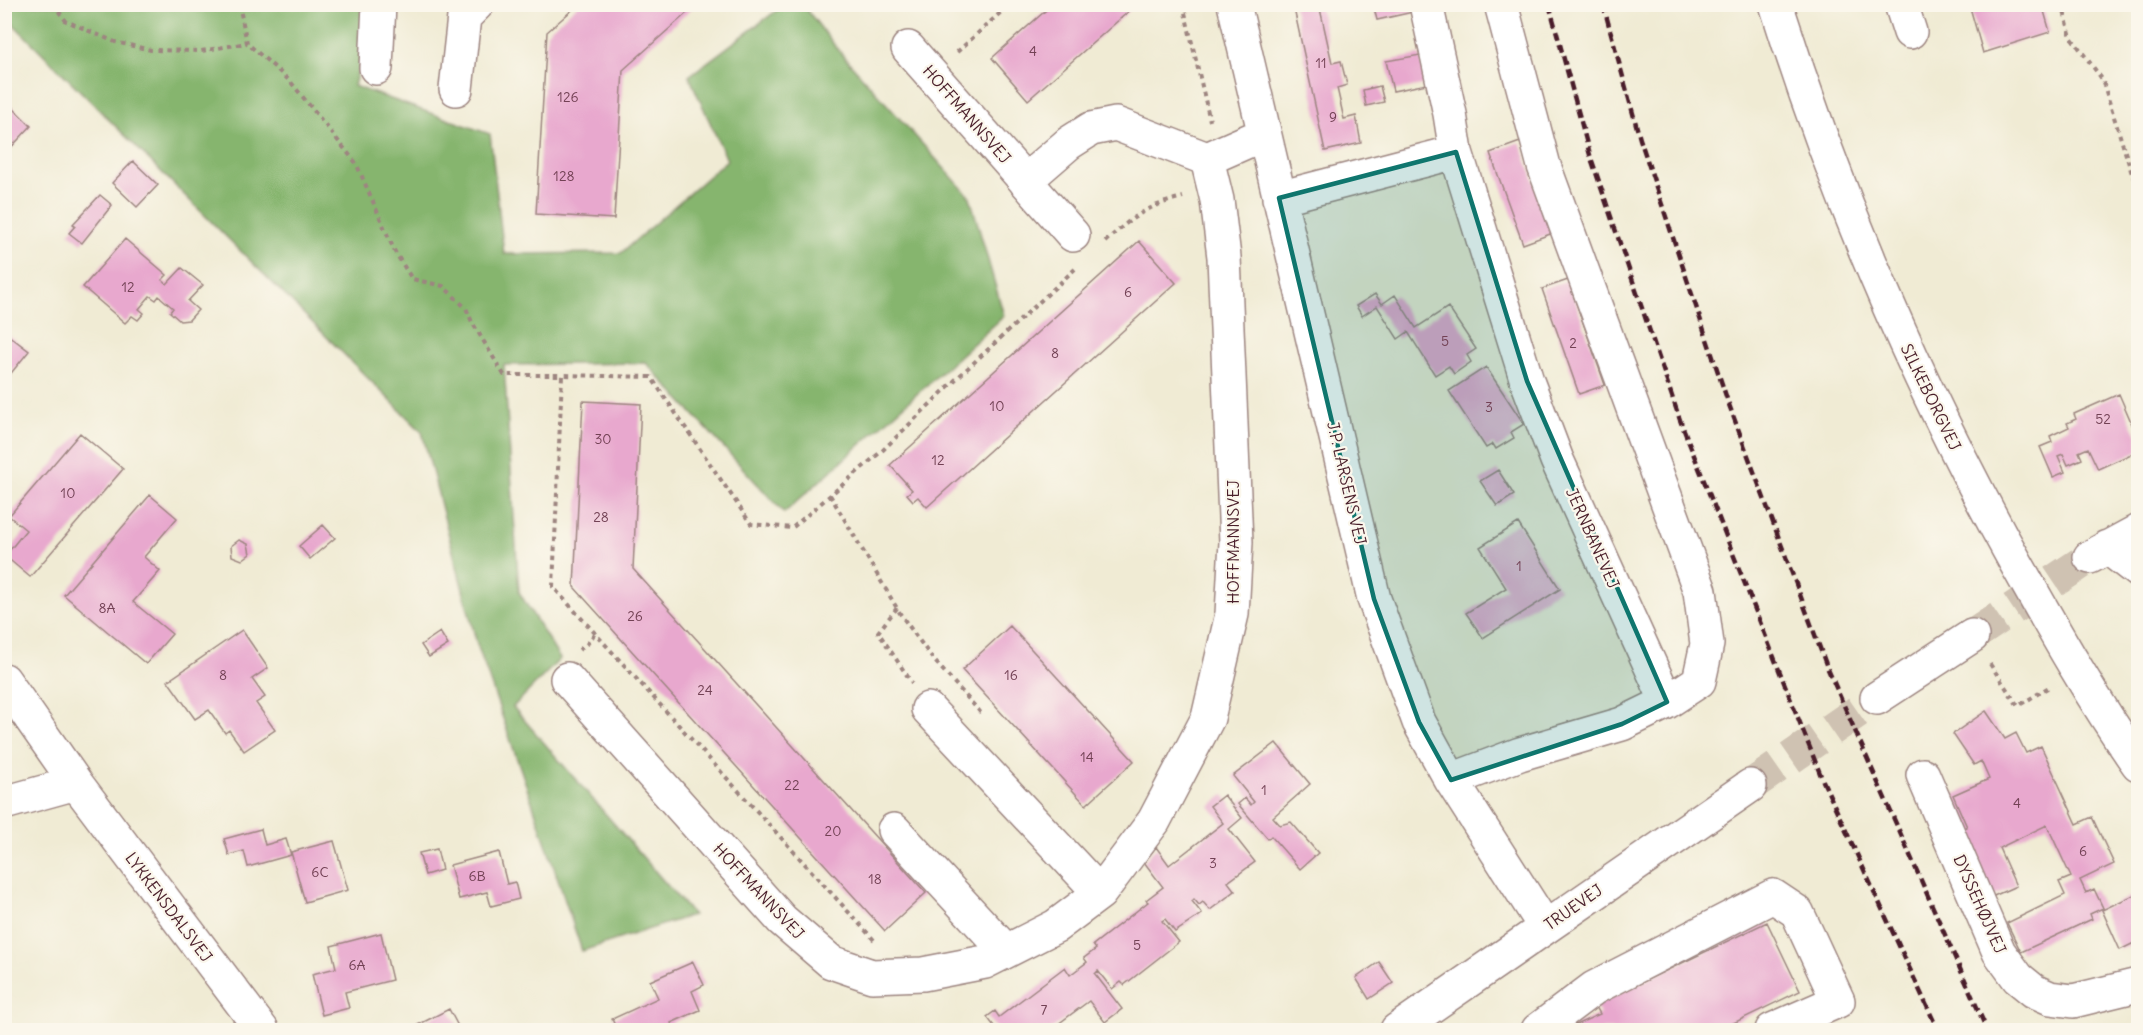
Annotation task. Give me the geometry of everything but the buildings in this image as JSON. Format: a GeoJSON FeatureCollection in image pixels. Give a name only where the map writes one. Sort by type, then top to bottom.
{"type":"FeatureCollection","features":[{"type":"Feature","properties":{"kind":"street"},"geometry":{"type":"LineString","coordinates":[[376,68],[379,4]]}},
{"type":"Feature","properties":{"kind":"street"},"geometry":{"type":"LineString","coordinates":[[456,89],[464,17],[477,4]]}},
{"type":"Feature","properties":{"kind":"street","name":"J.P. LARSENS VEJ"},"geometry":{"type":"LineString","coordinates":[[1234,4],[1374,599],[1419,722],[1451,780],[1545,927]]}},
{"type":"Feature","properties":{"kind":"street","name":"JERNBANEVEJ"},"geometry":{"type":"LineString","coordinates":[[1426,4],[1456,152],[1527,381],[1557,460],[1667,702]]}},
{"type":"Feature","properties":{"kind":"street"},"geometry":{"type":"LineString","coordinates":[[1451,780],[1520,754],[1622,724],[1667,702],[1699,681],[1707,644],[1700,591],[1544,166],[1501,4]]}},
{"type":"Feature","properties":{"kind":"street","name":"SILKEBORGVEJ"},"geometry":{"type":"LineString","coordinates":[[1776,4],[1839,184],[1910,356],[1987,511],[2037,601],[2078,670],[2139,764]]}},
{"type":"Feature","properties":{"kind":"street","name":"HOFFMANNSVEJ"},"geometry":{"type":"LineString","coordinates":[[908,48],[1084,249]]}},
{"type":"Feature","properties":{"kind":"street"},"geometry":{"type":"LineString","coordinates":[[1025,181],[1069,143],[1091,129],[1116,124],[1212,156],[1264,134]]}},
{"type":"Feature","properties":{"kind":"street"},"geometry":{"type":"LineString","coordinates":[[1279,198],[1456,152]]}},
{"type":"Feature","properties":{"kind":"street","name":"HOFFMANNSVEJ"},"geometry":{"type":"LineString","coordinates":[[567,679],[782,920],[831,962],[872,976],[923,974],[985,962],[1056,926],[1100,893],[1154,821],[1208,718],[1232,615],[1236,542],[1224,257],[1212,156]]}},
{"type":"Feature","properties":{"kind":"street"},"geometry":{"type":"LineString","coordinates":[[2139,531],[2098,552],[2139,571]]}},
{"type":"Feature","properties":{"kind":"street"},"geometry":{"type":"LineString","coordinates":[[1877,698],[1972,636]]}},
{"type":"Feature","properties":{"kind":"street","name":"LYKKENSDALSVEJ"},"geometry":{"type":"LineString","coordinates":[[4,680],[76,783],[262,1030]]}},
{"type":"Feature","properties":{"kind":"street"},"geometry":{"type":"LineString","coordinates":[[928,709],[1100,893]]}},
{"type":"Feature","properties":{"kind":"street","name":"DYSSEHØJVEJ"},"geometry":{"type":"LineString","coordinates":[[1923,775],[1999,952],[2018,978],[2034,991],[2050,998],[2073,1000],[2139,985]]}},
{"type":"Feature","properties":{"kind":"street"},"geometry":{"type":"LineString","coordinates":[[4,803],[76,783]]}},
{"type":"Feature","properties":{"kind":"street","name":"TRUEVEJ"},"geometry":{"type":"LineString","coordinates":[[1398,1030],[1750,786]]}},
{"type":"Feature","properties":{"kind":"street"},"geometry":{"type":"LineString","coordinates":[[894,830],[1006,951]]}},
{"type":"Feature","properties":{"kind":"street"},"geometry":{"type":"LineString","coordinates":[[1538,1030],[1594,988],[1773,896],[1797,912],[1838,1001],[1772,1030]]}},
{"type":"Feature","properties":{"kind":"path"},"geometry":{"type":"LineString","coordinates":[[52,4],[66,21],[115,42],[151,50],[201,51],[247,43]]}},
{"type":"Feature","properties":{"kind":"path"},"geometry":{"type":"LineString","coordinates":[[239,4],[247,43],[290,81],[356,164],[395,252],[412,279],[443,286],[466,308],[504,375],[651,377],[751,524],[792,528],[883,450],[1084,249],[1142,211],[1178,198]]}},
{"type":"Feature","properties":{"kind":"path"},"geometry":{"type":"LineString","coordinates":[[932,75],[1010,4]]}},
{"type":"Feature","properties":{"kind":"path"},"geometry":{"type":"LineString","coordinates":[[1183,4],[1212,156]]}},
{"type":"Feature","properties":{"kind":"path"},"geometry":{"type":"LineString","coordinates":[[2062,4],[2072,37],[2102,79],[2133,177],[2139,176]]}},
{"type":"Feature","properties":{"kind":"path"},"geometry":{"type":"LineString","coordinates":[[562,375],[553,587],[905,975]]}},
{"type":"Feature","properties":{"kind":"path"},"geometry":{"type":"LineString","coordinates":[[831,495],[897,608],[938,665]]}},
{"type":"Feature","properties":{"kind":"path"},"geometry":{"type":"LineString","coordinates":[[897,608],[878,632],[928,709]]}},
{"type":"Feature","properties":{"kind":"path"},"geometry":{"type":"LineString","coordinates":[[1972,636],[2018,706],[2032,696]]}},
{"type":"Feature","properties":{"kind":"highlighted area"},"geometry":{"type":"Polygon","coordinates":[[[1456,152],[1527,381],[1667,702],[1622,724],[1451,780],[1419,722],[1374,599],[1279,198],[1456,152]]]}},
{"type":"Feature","properties":{"kind":"green space"},"geometry":{"type":"Polygon","coordinates":[[[4,5],[375,5],[354,86],[490,134],[504,254],[621,253],[727,160],[689,76],[784,5],[803,5],[839,51],[970,197],[1004,316],[784,513],[646,363],[504,365],[519,592],[560,659],[513,707],[693,915],[582,951],[477,644],[422,432],[5,16],[4,5]]]}},
{"type":"Feature","properties":{"kind":"tunnel"},"geometry":{"type":"LineString","coordinates":[[1972,636],[2090,557]]}},
{"type":"Feature","properties":{"kind":"tunnel"},"geometry":{"type":"LineString","coordinates":[[1750,786],[1877,698]]}},
{"type":"Feature","properties":{"kind":"railway"},"geometry":{"type":"LineString","coordinates":[[1549,4],[1590,155],[1680,420],[1823,781],[1938,1030]]}},
{"type":"Feature","properties":{"kind":"railway"},"geometry":{"type":"LineString","coordinates":[[1603,4],[1640,139],[1728,402],[1827,667],[1987,1030]]}}]}
